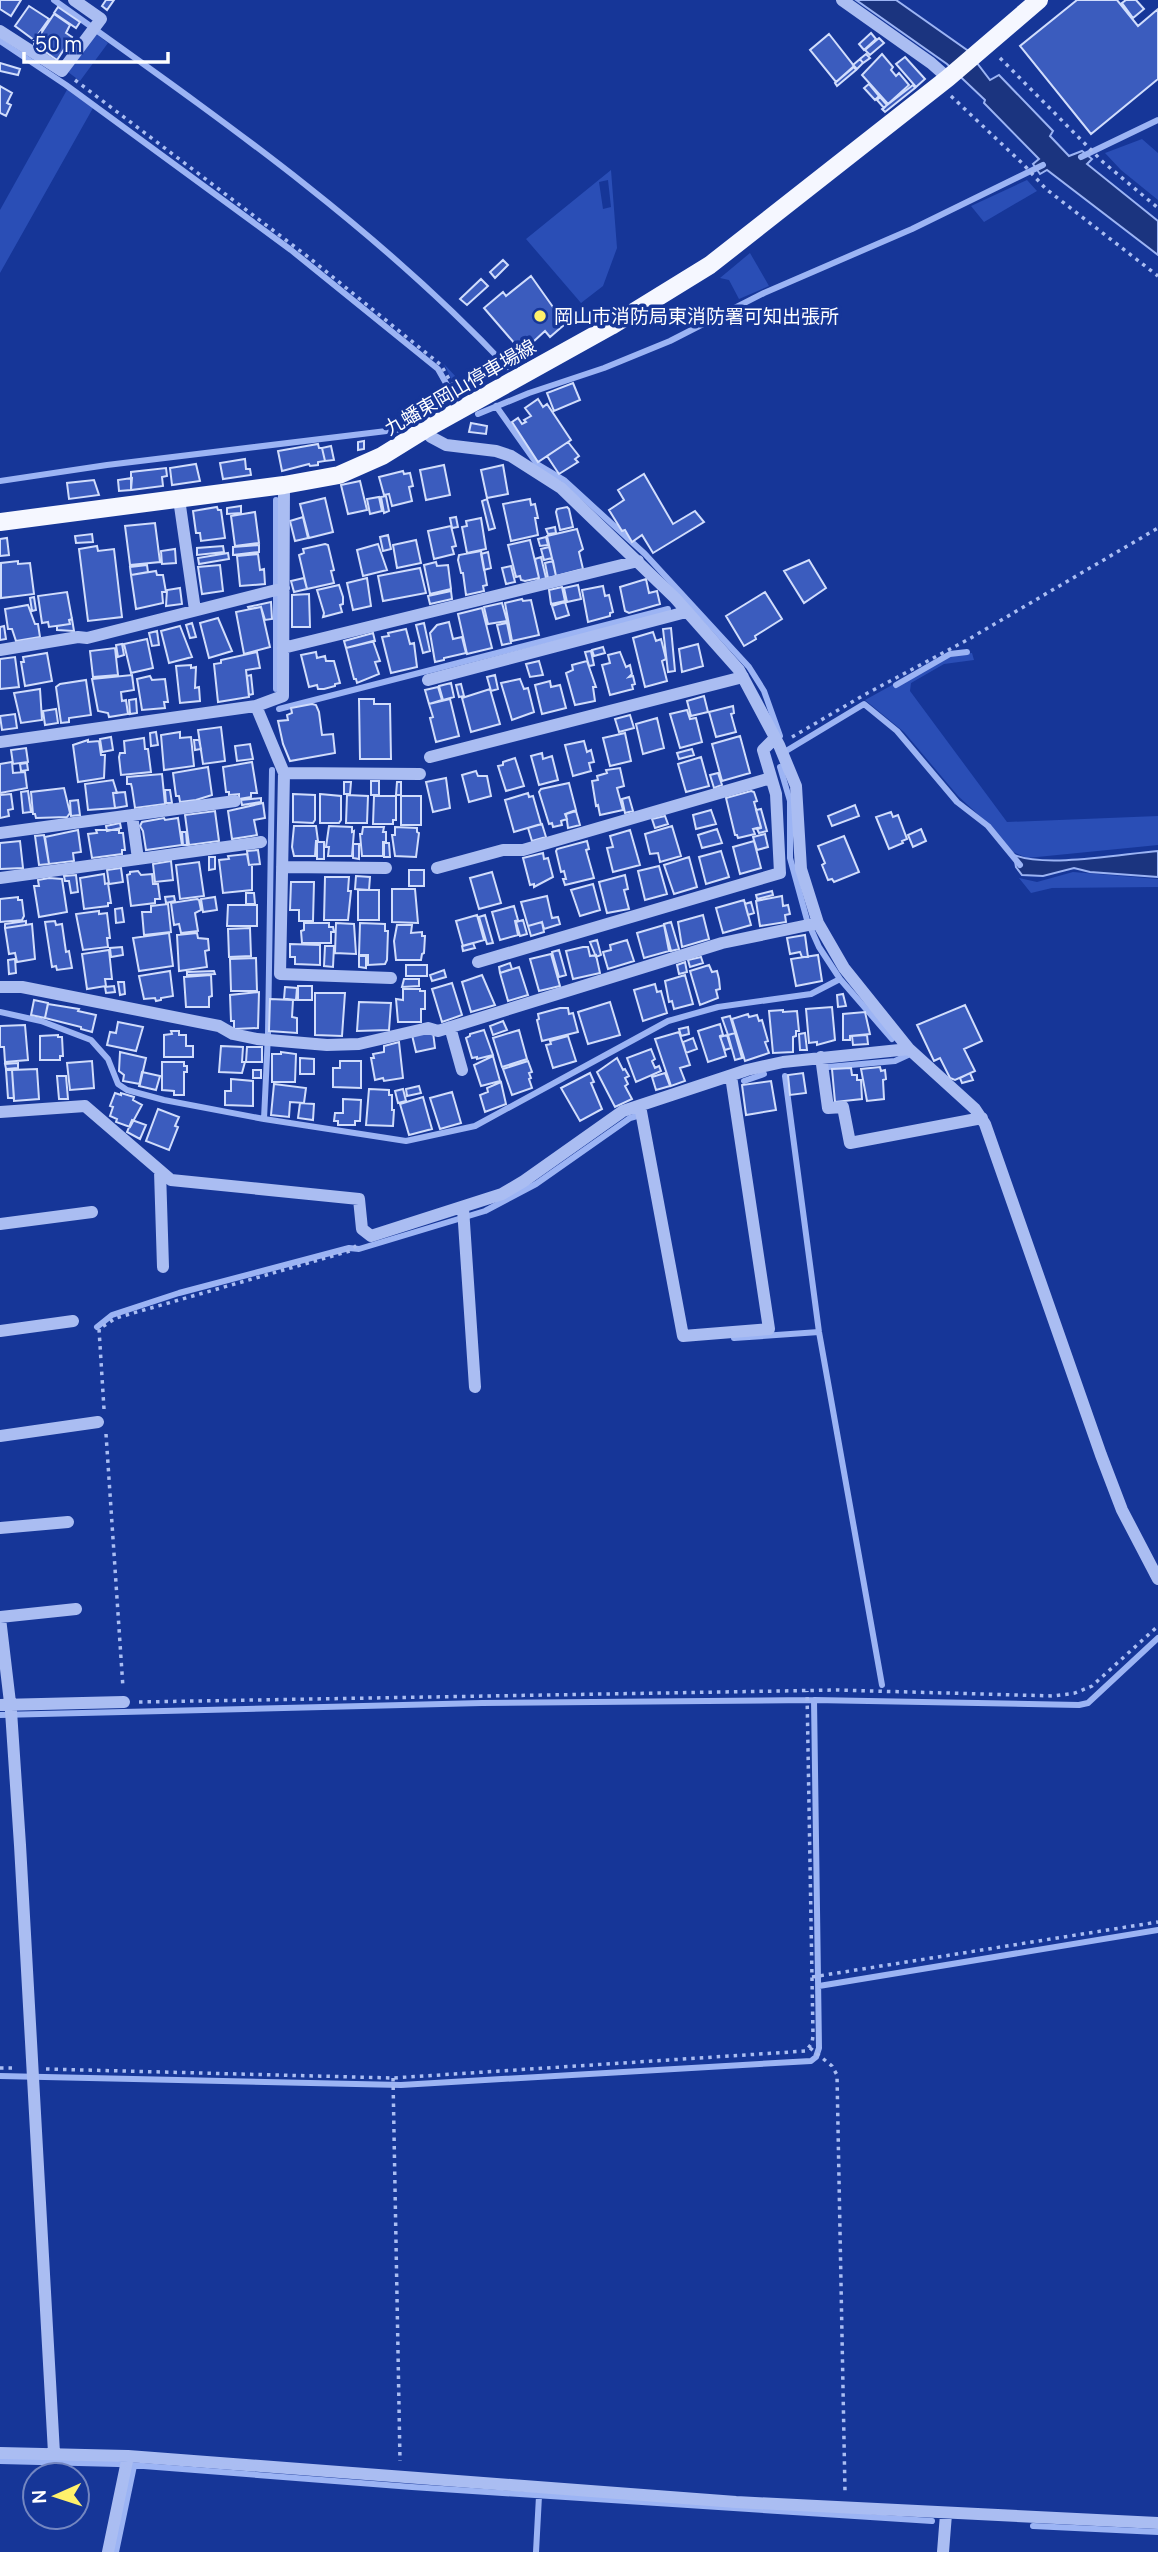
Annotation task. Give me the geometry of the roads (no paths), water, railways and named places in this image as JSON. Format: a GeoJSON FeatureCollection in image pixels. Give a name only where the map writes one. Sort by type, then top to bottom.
{"type":"FeatureCollection","features":[{"type":"Feature","properties":{"kind":"main road","name":"九蟠東岡山停車場線"},"geometry":{"type":"LineString","coordinates":[[0,522],[284,485],[339,475],[382,456],[611,326],[710,265],[947,79],[1039,0]]}},
{"type":"Feature","properties":{"kind":"street"},"geometry":{"type":"LineString","coordinates":[[0,31],[62,71],[101,19],[74,0]]}},
{"type":"Feature","properties":{"kind":"street"},"geometry":{"type":"LineString","coordinates":[[842,0],[931,62],[947,79]]}},
{"type":"Feature","properties":{"kind":"street"},"geometry":{"type":"LineString","coordinates":[[424,430],[446,446],[496,451],[511,456],[561,488],[638,561],[743,677],[780,740],[797,793],[797,836],[792,871]]}},
{"type":"Feature","properties":{"kind":"street"},"geometry":{"type":"LineString","coordinates":[[0,742],[256,706],[283,696],[283,648],[278,589],[284,485]]}},
{"type":"Feature","properties":{"kind":"street"},"geometry":{"type":"LineString","coordinates":[[179,499],[195,610]]}},
{"type":"Feature","properties":{"kind":"street"},"geometry":{"type":"LineString","coordinates":[[283,648],[638,561]]}},
{"type":"Feature","properties":{"kind":"street"},"geometry":{"type":"LineString","coordinates":[[0,650],[78,637],[87,638],[278,589]]}},
{"type":"Feature","properties":{"kind":"street"},"geometry":{"type":"LineString","coordinates":[[428,680],[686,612]]}},
{"type":"Feature","properties":{"kind":"street"},"geometry":{"type":"LineString","coordinates":[[430,757],[743,677]]}},
{"type":"Feature","properties":{"kind":"street"},"geometry":{"type":"LineString","coordinates":[[256,706],[284,774],[280,974],[391,978]]}},
{"type":"Feature","properties":{"kind":"street"},"geometry":{"type":"LineString","coordinates":[[780,740],[762,750],[776,794],[792,871],[812,924],[909,1049],[982,1118],[1122,1510],[1158,1578]]}},
{"type":"Feature","properties":{"kind":"street"},"geometry":{"type":"LineString","coordinates":[[284,774],[420,774]]}},
{"type":"Feature","properties":{"kind":"street"},"geometry":{"type":"LineString","coordinates":[[437,868],[503,850],[523,850],[771,778]]}},
{"type":"Feature","properties":{"kind":"street"},"geometry":{"type":"LineString","coordinates":[[0,833],[235,802]]}},
{"type":"Feature","properties":{"kind":"street"},"geometry":{"type":"LineString","coordinates":[[132,815],[138,859]]}},
{"type":"Feature","properties":{"kind":"street"},"geometry":{"type":"LineString","coordinates":[[0,878],[261,842]]}},
{"type":"Feature","properties":{"kind":"street"},"geometry":{"type":"LineString","coordinates":[[282,867],[386,868]]}},
{"type":"Feature","properties":{"kind":"street"},"geometry":{"type":"LineString","coordinates":[[478,962],[792,871]]}},
{"type":"Feature","properties":{"kind":"street"},"geometry":{"type":"LineString","coordinates":[[0,987],[22,987],[219,1026],[233,1034],[267,1041],[359,1044],[428,1028],[438,1031],[722,943],[812,924]]}},
{"type":"Feature","properties":{"kind":"street"},"geometry":{"type":"LineString","coordinates":[[450,1027],[462,1070]]}},
{"type":"Feature","properties":{"kind":"street"},"geometry":{"type":"LineString","coordinates":[[0,1112],[85,1106],[171,1180],[359,1199],[362,1229],[371,1236],[463,1215],[524,1181],[623,1111],[783,1062],[909,1049]]}},
{"type":"Feature","properties":{"kind":"street"},"geometry":{"type":"LineString","coordinates":[[821,1057],[828,1108],[843,1107],[850,1143],[982,1118]]}},
{"type":"Feature","properties":{"kind":"street"},"geometry":{"type":"LineString","coordinates":[[640,1106],[683,1336],[769,1329],[731,1076]]}},
{"type":"Feature","properties":{"kind":"street"},"geometry":{"type":"LineString","coordinates":[[160,1171],[163,1267]]}},
{"type":"Feature","properties":{"kind":"street"},"geometry":{"type":"LineString","coordinates":[[0,1224],[92,1212]]}},
{"type":"Feature","properties":{"kind":"street"},"geometry":{"type":"LineString","coordinates":[[463,1215],[475,1387]]}},
{"type":"Feature","properties":{"kind":"street"},"geometry":{"type":"LineString","coordinates":[[0,1331],[73,1321]]}},
{"type":"Feature","properties":{"kind":"street"},"geometry":{"type":"LineString","coordinates":[[0,1436],[103,1420]]}},
{"type":"Feature","properties":{"kind":"street"},"geometry":{"type":"LineString","coordinates":[[0,1528],[68,1522]]}},
{"type":"Feature","properties":{"kind":"street"},"geometry":{"type":"LineString","coordinates":[[54,2453],[33,2075],[9,1710],[0,1617],[76,1609]]}},
{"type":"Feature","properties":{"kind":"street"},"geometry":{"type":"LineString","coordinates":[[9,1710],[124,1702]]}},
{"type":"Feature","properties":{"kind":"street"},"geometry":{"type":"LineString","coordinates":[[0,2452],[54,2453],[127,2462],[400,2477],[845,2508],[1158,2523]]}},
{"type":"Feature","properties":{"kind":"street"},"geometry":{"type":"LineString","coordinates":[[108,2552],[127,2462]]}},
{"type":"Feature","properties":{"kind":"street"},"geometry":{"type":"LineString","coordinates":[[943,2552],[946,2514]]}},
{"type":"Feature","properties":{"kind":"waterway"},"geometry":{"type":"LineString","coordinates":[[54,0],[232,128],[347,218],[456,315],[507,367]]}},
{"type":"Feature","properties":{"kind":"waterway"},"geometry":{"type":"LineString","coordinates":[[0,41],[66,85],[291,250],[438,369],[456,401]]}},
{"type":"Feature","properties":{"kind":"waterway"},"geometry":{"type":"LineString","coordinates":[[1081,157],[1158,120]]}},
{"type":"Feature","properties":{"kind":"waterway"},"geometry":{"type":"LineString","coordinates":[[478,414],[670,341],[764,293],[912,229],[1043,165]]}},
{"type":"Feature","properties":{"kind":"waterway"},"geometry":{"type":"LineString","coordinates":[[496,406],[537,464],[564,480],[645,554],[749,667],[764,691],[780,736]]}},
{"type":"Feature","properties":{"kind":"waterway"},"geometry":{"type":"LineString","coordinates":[[0,481],[107,465],[403,429]]}},
{"type":"Feature","properties":{"kind":"waterway"},"geometry":{"type":"LineString","coordinates":[[276,500],[276,689]]}},
{"type":"Feature","properties":{"kind":"waterway"},"geometry":{"type":"LineString","coordinates":[[279,709],[668,609]]}},
{"type":"Feature","properties":{"kind":"waterway"},"geometry":{"type":"LineString","coordinates":[[896,685],[950,654],[967,652]]}},
{"type":"Feature","properties":{"kind":"waterway"},"geometry":{"type":"LineString","coordinates":[[786,751],[864,704],[897,731],[957,802],[988,826],[1020,865]]}},
{"type":"Feature","properties":{"kind":"waterway"},"geometry":{"type":"LineString","coordinates":[[0,1012],[41,1021],[91,1040],[108,1059],[118,1084],[127,1090],[164,1100],[406,1141],[475,1126],[668,1021],[718,1007],[811,994],[840,979],[819,947],[807,920],[790,858],[790,801],[780,767]]}},
{"type":"Feature","properties":{"kind":"waterway"},"geometry":{"type":"LineString","coordinates":[[264,1119],[272,770]]}},
{"type":"Feature","properties":{"kind":"waterway"},"geometry":{"type":"LineString","coordinates":[[840,979],[892,1039]]}},
{"type":"Feature","properties":{"kind":"waterway"},"geometry":{"type":"LineString","coordinates":[[828,1067],[895,1061],[908,1055],[906,1053]]}},
{"type":"Feature","properties":{"kind":"waterway"},"geometry":{"type":"LineString","coordinates":[[744,1081],[764,1074]]}},
{"type":"Feature","properties":{"kind":"waterway"},"geometry":{"type":"LineString","coordinates":[[785,1076],[819,1332],[882,1685]]}},
{"type":"Feature","properties":{"kind":"waterway"},"geometry":{"type":"LineString","coordinates":[[97,1327],[112,1315],[179,1293],[349,1248],[359,1249],[485,1211],[536,1184],[630,1118],[637,1116]]}},
{"type":"Feature","properties":{"kind":"waterway"},"geometry":{"type":"LineString","coordinates":[[734,1338],[819,1332]]}},
{"type":"Feature","properties":{"kind":"waterway"},"geometry":{"type":"LineString","coordinates":[[0,1715],[482,1703],[814,1700],[1079,1705],[1088,1703],[1158,1638]]}},
{"type":"Feature","properties":{"kind":"waterway"},"geometry":{"type":"LineString","coordinates":[[0,2076],[401,2085],[811,2061],[816,2057],[819,2048],[814,1700]]}},
{"type":"Feature","properties":{"kind":"waterway"},"geometry":{"type":"LineString","coordinates":[[819,1986],[1158,1930]]}},
{"type":"Feature","properties":{"kind":"waterway"},"geometry":{"type":"LineString","coordinates":[[0,2461],[118,2464],[412,2487],[932,2521]]}},
{"type":"Feature","properties":{"kind":"waterway"},"geometry":{"type":"LineString","coordinates":[[116,2552],[134,2466]]}},
{"type":"Feature","properties":{"kind":"waterway"},"geometry":{"type":"LineString","coordinates":[[536,2552],[539,2496]]}},
{"type":"Feature","properties":{"kind":"waterway"},"geometry":{"type":"LineString","coordinates":[[1033,2526],[1158,2532]]}},
{"type":"Feature","properties":{"kind":"place","name":"岡山市消防局東消防署可知出張所"},"geometry":{"type":"Point","coordinates":[540,316]}}]}
